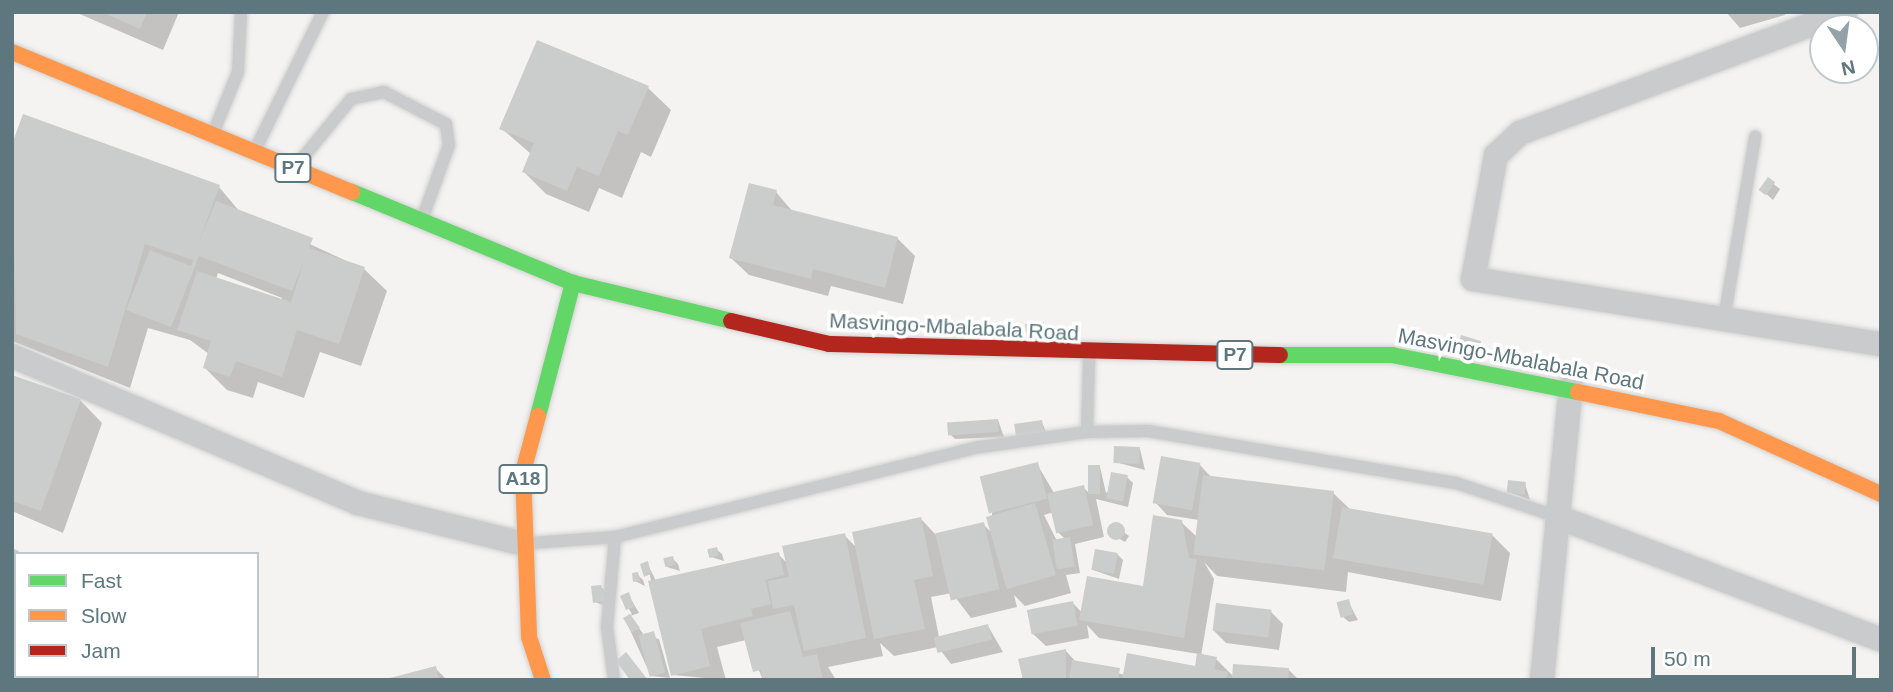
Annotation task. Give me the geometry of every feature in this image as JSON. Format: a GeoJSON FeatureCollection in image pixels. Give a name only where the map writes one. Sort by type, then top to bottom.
{"type":"FeatureCollection","features":[{"type":"Feature","properties":{"kind":"highway","name":"Masvingo-Mbalabala Road"},"geometry":{"type":"LineString","coordinates":[[12,52],[573,283],[829,344],[1089,354],[1392,355],[1571,386],[1718,421],[1881,494]]}},
{"type":"Feature","properties":{"kind":"highway","name":"A18"},"geometry":{"type":"LineString","coordinates":[[543,680],[529,637],[523,472],[573,283]]}},
{"type":"Feature","properties":{"kind":"street"},"geometry":{"type":"LineString","coordinates":[[1845,12],[1797,22],[1520,132],[1496,155],[1473,279],[1881,345]]}},
{"type":"Feature","properties":{"kind":"street"},"geometry":{"type":"LineString","coordinates":[[12,356],[358,503],[524,544]]}},
{"type":"Feature","properties":{"kind":"street"},"geometry":{"type":"LineString","coordinates":[[1542,680],[1571,386]]}},
{"type":"Feature","properties":{"kind":"street"},"geometry":{"type":"LineString","coordinates":[[1558,517],[1881,640]]}},
{"type":"Feature","properties":{"kind":"lane"},"geometry":{"type":"LineString","coordinates":[[213,135],[238,72],[241,12]]}},
{"type":"Feature","properties":{"kind":"lane"},"geometry":{"type":"LineString","coordinates":[[255,152],[323,12]]}},
{"type":"Feature","properties":{"kind":"lane"},"geometry":{"type":"LineString","coordinates":[[294,168],[351,99],[384,92],[446,124],[449,145],[422,221]]}},
{"type":"Feature","properties":{"kind":"lane"},"geometry":{"type":"LineString","coordinates":[[1724,319],[1755,137]]}},
{"type":"Feature","properties":{"kind":"lane"},"geometry":{"type":"LineString","coordinates":[[1087,432],[1089,354]]}},
{"type":"Feature","properties":{"kind":"lane"},"geometry":{"type":"LineString","coordinates":[[524,544],[615,537],[980,447],[1087,432],[1148,431],[1456,483],[1558,517]]}},
{"type":"Feature","properties":{"kind":"lane"},"geometry":{"type":"LineString","coordinates":[[614,680],[607,627],[615,537]]}},
{"type":"Feature","properties":{"kind":"building"},"geometry":{"type":"Polygon","coordinates":[[[102,12],[147,12],[140,29],[102,12]]]}},
{"type":"Feature","properties":{"kind":"building"},"geometry":{"type":"Polygon","coordinates":[[[537,40],[649,86],[628,135],[618,131],[599,176],[577,167],[567,191],[522,172],[534,143],[499,129],[537,40]]]}},
{"type":"Feature","properties":{"kind":"building"},"geometry":{"type":"Polygon","coordinates":[[[23,114],[220,185],[198,244],[216,201],[313,238],[309,248],[365,267],[339,344],[297,330],[282,377],[236,361],[230,377],[203,368],[211,341],[177,330],[197,271],[291,302],[304,261],[292,291],[199,256],[171,327],[126,310],[150,250],[191,266],[193,260],[145,244],[108,367],[16,334],[12,144],[23,114]]]}},
{"type":"Feature","properties":{"kind":"building"},"geometry":{"type":"Polygon","coordinates":[[[1768,177],[1775,182],[1766,195],[1759,190],[1768,177]]]}},
{"type":"Feature","properties":{"kind":"building"},"geometry":{"type":"Polygon","coordinates":[[[749,183],[777,190],[773,205],[898,237],[885,288],[813,269],[811,279],[729,258],[749,183]]]}},
{"type":"Feature","properties":{"kind":"building"},"geometry":{"type":"Polygon","coordinates":[[[1044,322],[1046,341],[1027,343],[1025,324],[1044,322]]]}},
{"type":"Feature","properties":{"kind":"building"},"geometry":{"type":"Polygon","coordinates":[[[1461,335],[1481,341],[1477,354],[1457,347],[1461,335]]]}},
{"type":"Feature","properties":{"kind":"building"},"geometry":{"type":"Polygon","coordinates":[[[12,375],[81,399],[41,511],[12,501],[12,375]]]}},
{"type":"Feature","properties":{"kind":"building"},"geometry":{"type":"Polygon","coordinates":[[[998,419],[999,432],[948,436],[947,423],[998,419]]]}},
{"type":"Feature","properties":{"kind":"building"},"geometry":{"type":"Polygon","coordinates":[[[1042,420],[1044,435],[1016,439],[1014,424],[1042,420]]]}},
{"type":"Feature","properties":{"kind":"building"},"geometry":{"type":"Polygon","coordinates":[[[1114,446],[1140,447],[1139,464],[1113,463],[1114,446]]]}},
{"type":"Feature","properties":{"kind":"building"},"geometry":{"type":"Polygon","coordinates":[[[1161,456],[1200,463],[1192,510],[1153,503],[1161,456]]]}},
{"type":"Feature","properties":{"kind":"building"},"geometry":{"type":"Polygon","coordinates":[[[1038,462],[1047,499],[989,513],[980,477],[1038,462]]]}},
{"type":"Feature","properties":{"kind":"building"},"geometry":{"type":"Polygon","coordinates":[[[1088,465],[1100,465],[1100,494],[1088,494],[1088,465]]]}},
{"type":"Feature","properties":{"kind":"building"},"geometry":{"type":"Polygon","coordinates":[[[1111,472],[1128,475],[1123,502],[1106,499],[1111,472]]]}},
{"type":"Feature","properties":{"kind":"building"},"geometry":{"type":"Polygon","coordinates":[[[1203,475],[1334,491],[1324,570],[1193,554],[1203,475]]]}},
{"type":"Feature","properties":{"kind":"building"},"geometry":{"type":"Polygon","coordinates":[[[1508,480],[1526,482],[1525,495],[1507,493],[1508,480]]]}},
{"type":"Feature","properties":{"kind":"building"},"geometry":{"type":"Polygon","coordinates":[[[1084,485],[1093,525],[1056,533],[1047,494],[1084,485]]]}},
{"type":"Feature","properties":{"kind":"building"},"geometry":{"type":"Polygon","coordinates":[[[1035,503],[1056,575],[1007,589],[986,517],[1035,503]]]}},
{"type":"Feature","properties":{"kind":"building"},"geometry":{"type":"Polygon","coordinates":[[[1342,507],[1493,534],[1484,585],[1333,558],[1342,507]]]}},
{"type":"Feature","properties":{"kind":"building"},"geometry":{"type":"Polygon","coordinates":[[[1153,515],[1182,520],[1189,558],[1197,559],[1184,638],[1079,620],[1087,576],[1143,586],[1153,515]]]}},
{"type":"Feature","properties":{"kind":"building"},"geometry":{"type":"Polygon","coordinates":[[[921,517],[933,576],[914,580],[925,629],[874,639],[852,532],[921,517]]]}},
{"type":"Feature","properties":{"kind":"building"},"geometry":{"type":"Polygon","coordinates":[[[984,522],[1000,589],[951,600],[935,533],[984,522]]]}},
{"type":"Feature","properties":{"kind":"building"},"geometry":{"type":"Polygon","coordinates":[[[1116,522],[1122,525],[1125,531],[1122,537],[1116,540],[1110,537],[1107,531],[1110,525],[1116,522]]]}},
{"type":"Feature","properties":{"kind":"building"},"geometry":{"type":"Polygon","coordinates":[[[845,533],[866,638],[804,651],[794,605],[773,609],[768,581],[789,577],[782,546],[845,533]]]}},
{"type":"Feature","properties":{"kind":"building"},"geometry":{"type":"Polygon","coordinates":[[[1070,537],[1075,567],[1057,569],[1052,540],[1070,537]]]}},
{"type":"Feature","properties":{"kind":"building"},"geometry":{"type":"Polygon","coordinates":[[[717,547],[719,556],[709,558],[707,549],[717,547]]]}},
{"type":"Feature","properties":{"kind":"building"},"geometry":{"type":"Polygon","coordinates":[[[12,548],[19,551],[14,552],[12,567],[12,548]]]}},
{"type":"Feature","properties":{"kind":"building"},"geometry":{"type":"Polygon","coordinates":[[[1095,549],[1118,553],[1114,574],[1091,570],[1095,549]]]}},
{"type":"Feature","properties":{"kind":"building"},"geometry":{"type":"Polygon","coordinates":[[[779,552],[784,575],[765,580],[771,604],[751,609],[753,616],[701,629],[710,666],[671,676],[648,581],[779,552]]]}},
{"type":"Feature","properties":{"kind":"building"},"geometry":{"type":"Polygon","coordinates":[[[673,556],[675,565],[665,567],[663,558],[673,556]]]}},
{"type":"Feature","properties":{"kind":"building"},"geometry":{"type":"Polygon","coordinates":[[[648,561],[651,574],[644,577],[640,564],[648,561]]]}},
{"type":"Feature","properties":{"kind":"building"},"geometry":{"type":"Polygon","coordinates":[[[638,572],[640,581],[633,582],[632,573],[638,572]]]}},
{"type":"Feature","properties":{"kind":"building"},"geometry":{"type":"Polygon","coordinates":[[[601,585],[604,601],[593,603],[591,586],[601,585]]]}},
{"type":"Feature","properties":{"kind":"building"},"geometry":{"type":"Polygon","coordinates":[[[629,592],[634,607],[626,610],[620,596],[629,592]]]}},
{"type":"Feature","properties":{"kind":"building"},"geometry":{"type":"Polygon","coordinates":[[[1349,599],[1353,614],[1341,618],[1336,602],[1349,599]]]}},
{"type":"Feature","properties":{"kind":"building"},"geometry":{"type":"Polygon","coordinates":[[[1073,601],[1078,626],[1032,635],[1027,610],[1073,601]]]}},
{"type":"Feature","properties":{"kind":"building"},"geometry":{"type":"Polygon","coordinates":[[[1216,603],[1272,610],[1268,638],[1213,631],[1216,603]]]}},
{"type":"Feature","properties":{"kind":"building"},"geometry":{"type":"Polygon","coordinates":[[[790,611],[803,657],[817,654],[823,680],[763,680],[761,670],[753,672],[740,623],[790,611]]]}},
{"type":"Feature","properties":{"kind":"building"},"geometry":{"type":"Polygon","coordinates":[[[630,614],[640,628],[632,633],[623,618],[630,614]]]}},
{"type":"Feature","properties":{"kind":"building"},"geometry":{"type":"Polygon","coordinates":[[[988,624],[992,640],[938,653],[934,638],[988,624]]]}},
{"type":"Feature","properties":{"kind":"building"},"geometry":{"type":"Polygon","coordinates":[[[654,631],[665,673],[650,677],[639,635],[654,631]]]}},
{"type":"Feature","properties":{"kind":"building"},"geometry":{"type":"Polygon","coordinates":[[[1066,649],[1066,680],[1023,680],[1018,659],[1066,649]]]}},
{"type":"Feature","properties":{"kind":"building"},"geometry":{"type":"Polygon","coordinates":[[[626,652],[648,680],[630,680],[616,661],[626,652]]]}},
{"type":"Feature","properties":{"kind":"building"},"geometry":{"type":"Polygon","coordinates":[[[1127,653],[1195,666],[1197,653],[1217,657],[1214,669],[1228,672],[1226,680],[1122,680],[1127,653]]]}},
{"type":"Feature","properties":{"kind":"building"},"geometry":{"type":"Polygon","coordinates":[[[1072,660],[1120,668],[1118,680],[1069,680],[1072,660]]]}},
{"type":"Feature","properties":{"kind":"building"},"geometry":{"type":"Polygon","coordinates":[[[1233,664],[1289,668],[1288,680],[1232,680],[1233,664]]]}},
{"type":"Feature","properties":{"kind":"building"},"geometry":{"type":"Polygon","coordinates":[[[436,666],[439,680],[386,680],[386,679],[436,666]]]}},
{"type":"Feature","properties":{"kind":"traffic: fast"},"geometry":{"type":"LineString","coordinates":[[352,192],[573,283],[731,321]]}},
{"type":"Feature","properties":{"kind":"traffic: fast"},"geometry":{"type":"LineString","coordinates":[[538,416],[573,283]]}},
{"type":"Feature","properties":{"kind":"traffic: fast"},"geometry":{"type":"LineString","coordinates":[[1280,355],[1392,355],[1578,392]]}},
{"type":"Feature","properties":{"kind":"traffic: slow"},"geometry":{"type":"LineString","coordinates":[[12,52],[352,192]]}},
{"type":"Feature","properties":{"kind":"traffic: slow"},"geometry":{"type":"LineString","coordinates":[[1578,392],[1719,421],[1881,494]]}},
{"type":"Feature","properties":{"kind":"traffic: slow"},"geometry":{"type":"LineString","coordinates":[[538,416],[523,472],[529,637],[543,680]]}},
{"type":"Feature","properties":{"kind":"traffic: jam"},"geometry":{"type":"LineString","coordinates":[[731,321],[829,344],[1280,355]]}}]}
